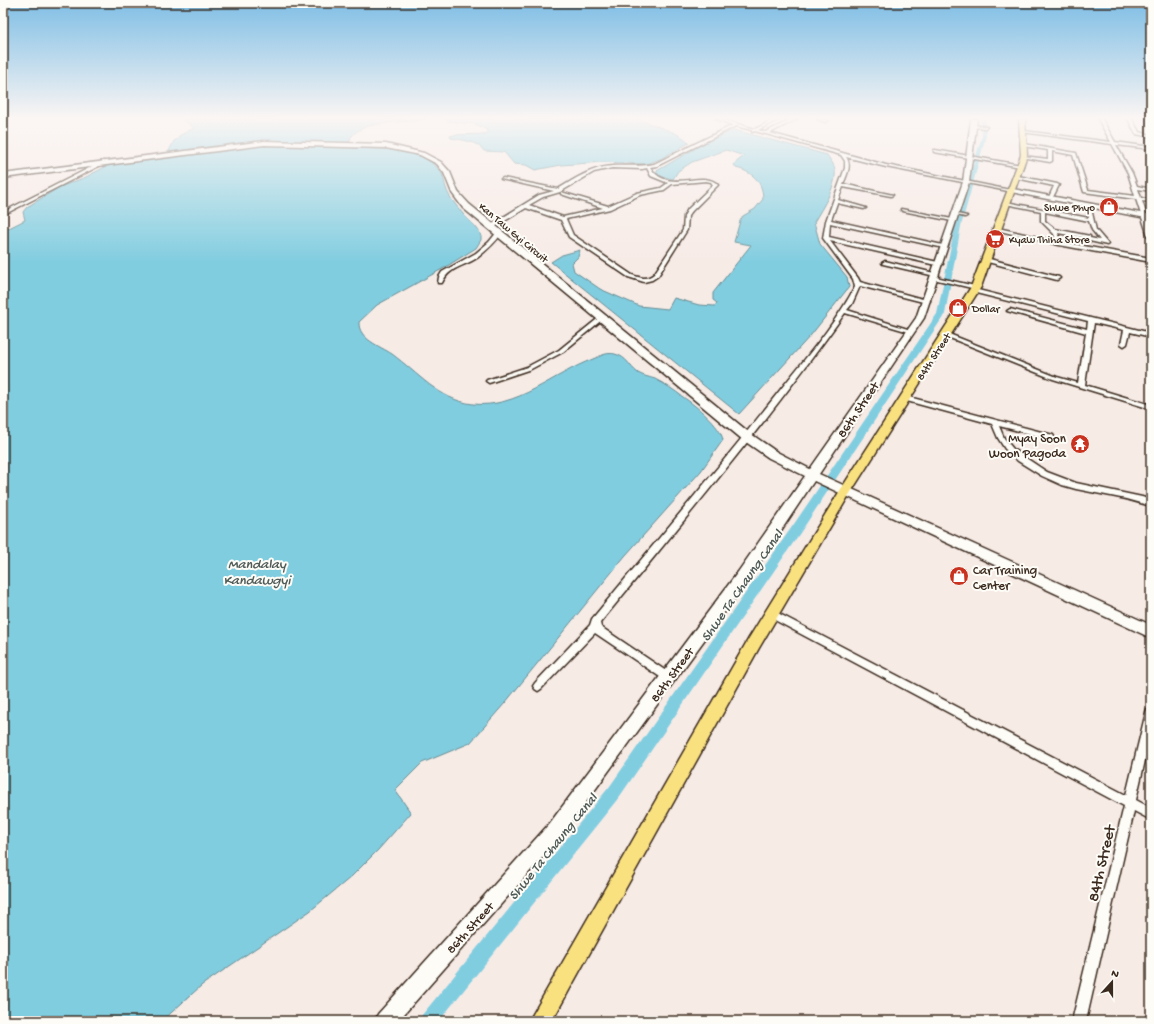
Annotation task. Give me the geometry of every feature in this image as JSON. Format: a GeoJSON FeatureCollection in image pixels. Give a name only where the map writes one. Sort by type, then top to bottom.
{"type":"FeatureCollection","features":[{"type":"Feature","properties":{"kind":"main road","name":"84th Street"},"geometry":{"type":"LineString","coordinates":[[540,1021],[772,614],[844,492],[947,335],[974,289],[1021,167]]}},
{"type":"Feature","properties":{"kind":"street","name":"Kan Taw Gyi Circuit"},"geometry":{"type":"LineString","coordinates":[[3,176],[72,167]]}},
{"type":"Feature","properties":{"kind":"street"},"geometry":{"type":"LineString","coordinates":[[3,214],[96,167]]}},
{"type":"Feature","properties":{"kind":"street","name":"Kan Taw Gyi Circuit"},"geometry":{"type":"LineString","coordinates":[[442,167],[447,172],[458,198],[601,318],[747,437],[773,455],[844,492],[1151,632]]}},
{"type":"Feature","properties":{"kind":"street"},"geometry":{"type":"LineString","coordinates":[[440,282],[441,277],[448,271],[473,258],[489,245],[495,230],[529,207],[552,193],[561,192],[588,173],[612,167],[648,167],[653,176],[671,183],[706,180],[712,181],[716,185],[690,210],[686,216],[685,230],[656,276],[650,280],[640,280],[630,276],[571,236],[566,228],[565,221],[561,218],[529,207]]}},
{"type":"Feature","properties":{"kind":"street"},"geometry":{"type":"LineString","coordinates":[[538,686],[595,626],[598,619],[747,437],[844,311],[858,287],[847,265],[826,238],[828,221],[841,185],[846,167]]}},
{"type":"Feature","properties":{"kind":"street"},"geometry":{"type":"LineString","coordinates":[[890,167],[1151,217]]}},
{"type":"Feature","properties":{"kind":"street","name":"86th Street"},"geometry":{"type":"LineString","coordinates":[[385,1021],[556,829],[669,678],[812,476],[920,318],[938,274],[944,246],[959,216],[970,183],[973,167]]}},
{"type":"Feature","properties":{"kind":"street"},"geometry":{"type":"LineString","coordinates":[[1079,167],[1086,191],[1151,201]]}},
{"type":"Feature","properties":{"kind":"street"},"geometry":{"type":"LineString","coordinates":[[1127,167],[1151,236]]}},
{"type":"Feature","properties":{"kind":"street"},"geometry":{"type":"LineString","coordinates":[[1018,177],[1057,185],[1051,197]]}},
{"type":"Feature","properties":{"kind":"street"},"geometry":{"type":"LineString","coordinates":[[503,179],[561,192],[608,208]]}},
{"type":"Feature","properties":{"kind":"street"},"geometry":{"type":"LineString","coordinates":[[561,218],[608,208],[639,194],[664,188],[671,183]]}},
{"type":"Feature","properties":{"kind":"street"},"geometry":{"type":"LineString","coordinates":[[841,185],[891,195]]}},
{"type":"Feature","properties":{"kind":"street"},"geometry":{"type":"LineString","coordinates":[[1134,188],[1151,190]]}},
{"type":"Feature","properties":{"kind":"street"},"geometry":{"type":"LineString","coordinates":[[835,201],[864,208]]}},
{"type":"Feature","properties":{"kind":"street"},"geometry":{"type":"LineString","coordinates":[[1008,203],[1043,212],[1091,220]]}},
{"type":"Feature","properties":{"kind":"street"},"geometry":{"type":"LineString","coordinates":[[1088,205],[1094,230],[1114,253]]}},
{"type":"Feature","properties":{"kind":"street"},"geometry":{"type":"LineString","coordinates":[[903,210],[959,216]]}},
{"type":"Feature","properties":{"kind":"street"},"geometry":{"type":"LineString","coordinates":[[1043,212],[1043,221],[1056,234],[1059,243]]}},
{"type":"Feature","properties":{"kind":"street"},"geometry":{"type":"LineString","coordinates":[[828,221],[944,246]]}},
{"type":"Feature","properties":{"kind":"street"},"geometry":{"type":"LineString","coordinates":[[998,229],[1059,243],[1151,260]]}},
{"type":"Feature","properties":{"kind":"street"},"geometry":{"type":"LineString","coordinates":[[1052,230],[1088,237],[1087,239],[1104,243]]}},
{"type":"Feature","properties":{"kind":"street"},"geometry":{"type":"LineString","coordinates":[[826,238],[938,274],[949,281],[974,289],[1151,335]]}},
{"type":"Feature","properties":{"kind":"street"},"geometry":{"type":"LineString","coordinates":[[986,260],[1057,278]]}},
{"type":"Feature","properties":{"kind":"street"},"geometry":{"type":"LineString","coordinates":[[885,263],[938,274]]}},
{"type":"Feature","properties":{"kind":"street"},"geometry":{"type":"LineString","coordinates":[[857,283],[927,301]]}},
{"type":"Feature","properties":{"kind":"street"},"geometry":{"type":"LineString","coordinates":[[844,311],[911,331]]}},
{"type":"Feature","properties":{"kind":"street"},"geometry":{"type":"LineString","coordinates":[[1010,311],[1089,332]]}},
{"type":"Feature","properties":{"kind":"street"},"geometry":{"type":"LineString","coordinates":[[488,381],[529,368],[561,351],[601,318]]}},
{"type":"Feature","properties":{"kind":"street"},"geometry":{"type":"LineString","coordinates":[[1081,386],[1091,320]]}},
{"type":"Feature","properties":{"kind":"street"},"geometry":{"type":"LineString","coordinates":[[1124,344],[1127,330]]}},
{"type":"Feature","properties":{"kind":"street"},"geometry":{"type":"LineString","coordinates":[[947,335],[1055,378],[1151,407]]}},
{"type":"Feature","properties":{"kind":"street"},"geometry":{"type":"LineString","coordinates":[[905,398],[1050,437]]}},
{"type":"Feature","properties":{"kind":"street"},"geometry":{"type":"LineString","coordinates":[[995,422],[997,432],[1013,454],[1054,479],[1089,488],[1118,492],[1151,503]]}},
{"type":"Feature","properties":{"kind":"street"},"geometry":{"type":"LineString","coordinates":[[772,614],[1131,802],[1151,814]]}},
{"type":"Feature","properties":{"kind":"street"},"geometry":{"type":"LineString","coordinates":[[595,626],[669,678]]}},
{"type":"Feature","properties":{"kind":"street","name":"84th Street"},"geometry":{"type":"LineString","coordinates":[[1079,1021],[1151,712]]}},
{"type":"Feature","properties":{"kind":"water","name":"Mandalay Kandawgyi"},"geometry":{"type":"Polygon","coordinates":[[[105,167],[436,167],[443,177],[447,192],[451,199],[465,217],[478,229],[481,240],[476,248],[444,268],[377,305],[359,322],[362,333],[366,337],[376,345],[392,354],[439,391],[450,397],[473,404],[489,404],[520,396],[578,365],[604,355],[619,355],[625,359],[638,373],[662,383],[694,405],[718,428],[723,440],[701,471],[625,556],[505,703],[470,743],[422,763],[395,790],[411,813],[378,850],[351,877],[310,911],[202,985],[162,1021],[3,1021],[3,231],[25,220],[23,212],[27,207],[60,187],[86,177],[105,167]]]}},
{"type":"Feature","properties":{"kind":"water"},"geometry":{"type":"Polygon","coordinates":[[[529,167],[552,167],[535,170],[529,167]]]}},
{"type":"Feature","properties":{"kind":"water"},"geometry":{"type":"Polygon","coordinates":[[[664,167],[685,167],[678,171],[673,179],[657,175],[655,172],[664,167]]]}},
{"type":"Feature","properties":{"kind":"water"},"geometry":{"type":"Polygon","coordinates":[[[735,167],[834,167],[835,180],[829,195],[814,222],[820,244],[847,277],[849,287],[811,335],[739,414],[551,262],[562,255],[580,250],[578,257],[572,263],[574,271],[600,289],[639,306],[668,309],[674,298],[699,305],[715,306],[717,303],[713,300],[713,293],[751,245],[734,242],[740,221],[743,216],[755,209],[763,199],[763,193],[756,179],[747,172],[735,167]]]}},
{"type":"Feature","properties":{"kind":"waterway","name":"Shwe Ta Chaung Canal"},"geometry":{"type":"LineString","coordinates":[[428,1021],[615,791],[798,527],[941,314],[958,226],[975,167]]}},
{"type":"Feature","properties":{"kind":"place","name":"Shwe Phyo"},"geometry":{"type":"Point","coordinates":[1109,207]}},
{"type":"Feature","properties":{"kind":"place","name":"Kyaw Thiha Store"},"geometry":{"type":"Point","coordinates":[995,239]}},
{"type":"Feature","properties":{"kind":"place","name":"Dollar"},"geometry":{"type":"Point","coordinates":[958,308]}},
{"type":"Feature","properties":{"kind":"place","name":"Myay Soon Woon Pagoda"},"geometry":{"type":"Point","coordinates":[1080,444]}},
{"type":"Feature","properties":{"kind":"place","name":"Car Training Center"},"geometry":{"type":"Point","coordinates":[959,576]}}]}
